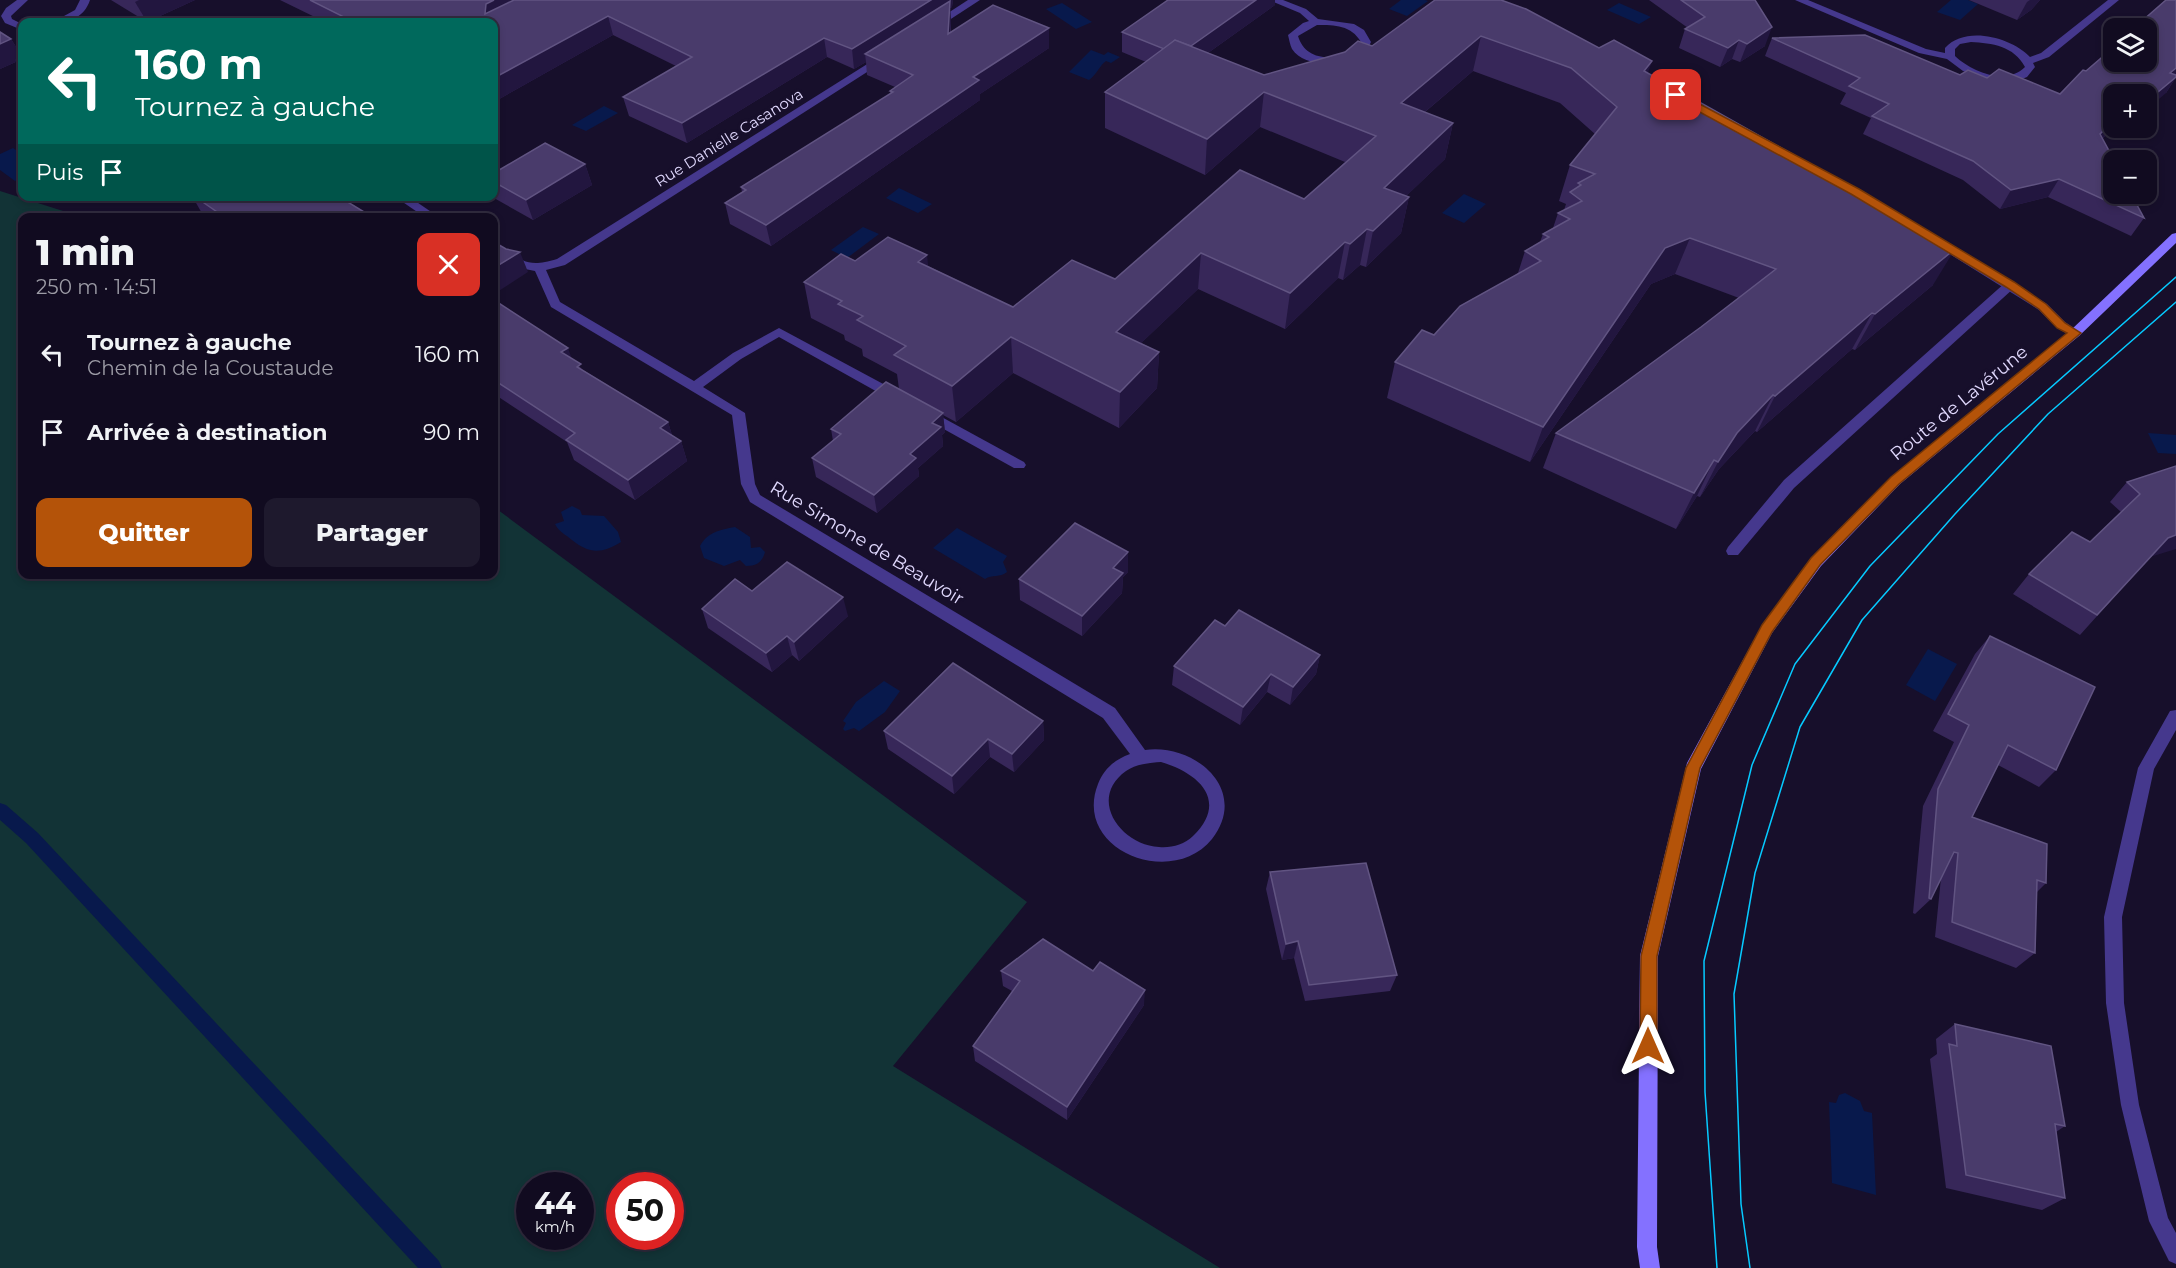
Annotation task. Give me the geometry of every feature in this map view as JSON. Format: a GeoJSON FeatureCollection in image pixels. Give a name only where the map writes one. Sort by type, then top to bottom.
{"type":"FeatureCollection","features":[{"type":"Feature","properties":{"kind":"main road","name":"Route de Lavérune"},"geometry":{"type":"LineString","coordinates":[[1650,1268],[1647,1248],[1649,956],[1693,768],[1767,629],[1816,562],[1895,481],[2075,333],[2176,237]]}},
{"type":"Feature","properties":{"kind":"street"},"geometry":{"type":"LineString","coordinates":[[18,25],[8,21],[6,16],[9,10],[23,0]]}},
{"type":"Feature","properties":{"kind":"street"},"geometry":{"type":"LineString","coordinates":[[67,18],[84,8],[85,0]]}},
{"type":"Feature","properties":{"kind":"street"},"geometry":{"type":"LineString","coordinates":[[924,32],[975,0]]}},
{"type":"Feature","properties":{"kind":"street"},"geometry":{"type":"LineString","coordinates":[[1274,0],[1302,11],[1316,22],[1340,23],[1350,26],[1365,37],[1367,43],[1365,49],[1350,58],[1339,60],[1326,60],[1304,53],[1293,42],[1293,35],[1306,25],[1316,22]]}},
{"type":"Feature","properties":{"kind":"street"},"geometry":{"type":"LineString","coordinates":[[1800,0],[1923,51],[1950,57],[1955,63],[1975,74],[2011,79],[2027,73],[2030,67],[2028,61],[2019,52],[1988,40],[1971,39],[1957,42],[1950,48],[1950,57]]}},
{"type":"Feature","properties":{"kind":"street"},"geometry":{"type":"LineString","coordinates":[[2028,61],[2045,55],[2114,0]]}},
{"type":"Feature","properties":{"kind":"street","name":"Rue Danielle Casanova"},"geometry":{"type":"LineString","coordinates":[[540,269],[561,262],[894,51]]}},
{"type":"Feature","properties":{"kind":"street"},"geometry":{"type":"LineString","coordinates":[[1816,170],[2010,285],[2043,307],[2061,326],[2075,333]]}},
{"type":"Feature","properties":{"kind":"street"},"geometry":{"type":"LineString","coordinates":[[407,201],[427,213]]}},
{"type":"Feature","properties":{"kind":"street"},"geometry":{"type":"LineString","coordinates":[[498,253],[519,266],[540,269]]}},
{"type":"Feature","properties":{"kind":"street","name":"Rue Simone de Beauvoir"},"geometry":{"type":"LineString","coordinates":[[540,269],[555,304],[738,413],[748,484],[755,498],[1109,713],[1141,757]]}},
{"type":"Feature","properties":{"kind":"street"},"geometry":{"type":"LineString","coordinates":[[1733,551],[1789,484],[2010,285]]}},
{"type":"Feature","properties":{"kind":"street"},"geometry":{"type":"LineString","coordinates":[[694,387],[737,356],[779,332],[1019,465]]}},
{"type":"Feature","properties":{"kind":"street"},"geometry":{"type":"LineString","coordinates":[[2176,716],[2146,768],[2113,917],[2115,1003],[2130,1105],[2159,1221],[2176,1254]]}},
{"type":"Feature","properties":{"kind":"street"},"geometry":{"type":"LineString","coordinates":[[1161,754],[1180,759],[1198,768],[1210,782],[1217,799],[1217,816],[1209,832],[1195,846],[1178,854],[1156,855],[1136,851],[1119,841],[1106,826],[1100,810],[1101,792],[1110,776],[1124,764],[1141,757],[1161,754]]}},
{"type":"Feature","properties":{"kind":"green space"},"geometry":{"type":"Polygon","coordinates":[[[0,191],[18,197],[18,201],[32,201],[69,213],[18,213],[18,579],[498,579],[498,510],[1027,902],[893,1066],[1220,1268],[0,1268],[0,191]]]}},
{"type":"Feature","properties":{"kind":"water"},"geometry":{"type":"Polygon","coordinates":[[[1401,0],[1428,1],[1407,16],[1389,9],[1401,0]]]}},
{"type":"Feature","properties":{"kind":"water"},"geometry":{"type":"Polygon","coordinates":[[[1951,0],[1968,0],[1978,4],[1960,20],[1937,12],[1951,0]]]}},
{"type":"Feature","properties":{"kind":"water"},"geometry":{"type":"Polygon","coordinates":[[[1062,3],[1092,22],[1076,29],[1046,9],[1062,3]]]}},
{"type":"Feature","properties":{"kind":"water"},"geometry":{"type":"Polygon","coordinates":[[[1619,3],[1651,17],[1639,24],[1607,10],[1619,3]]]}},
{"type":"Feature","properties":{"kind":"water"},"geometry":{"type":"Polygon","coordinates":[[[1091,50],[1104,55],[1108,52],[1120,57],[1111,63],[1106,61],[1089,80],[1069,72],[1091,50]]]}},
{"type":"Feature","properties":{"kind":"water"},"geometry":{"type":"Polygon","coordinates":[[[604,106],[618,113],[586,131],[572,125],[604,106]]]}},
{"type":"Feature","properties":{"kind":"water"},"geometry":{"type":"Polygon","coordinates":[[[13,148],[18,151],[18,179],[15,181],[0,170],[0,154],[13,148]]]}},
{"type":"Feature","properties":{"kind":"water"},"geometry":{"type":"Polygon","coordinates":[[[899,188],[932,204],[918,213],[886,198],[899,188]]]}},
{"type":"Feature","properties":{"kind":"water"},"geometry":{"type":"Polygon","coordinates":[[[1464,194],[1486,204],[1464,223],[1442,213],[1464,194]]]}},
{"type":"Feature","properties":{"kind":"water"},"geometry":{"type":"Polygon","coordinates":[[[863,227],[879,234],[847,258],[831,250],[863,227]]]}},
{"type":"Feature","properties":{"kind":"water"},"geometry":{"type":"Polygon","coordinates":[[[2148,433],[2176,435],[2176,454],[2158,453],[2148,433]]]}},
{"type":"Feature","properties":{"kind":"water"},"geometry":{"type":"Polygon","coordinates":[[[572,506],[580,510],[582,515],[604,516],[618,532],[621,542],[608,549],[596,551],[578,545],[555,524],[564,521],[561,512],[572,506]]]}},
{"type":"Feature","properties":{"kind":"water"},"geometry":{"type":"Polygon","coordinates":[[[735,527],[750,537],[751,548],[760,547],[765,552],[760,561],[746,566],[740,560],[724,566],[704,558],[700,546],[710,535],[735,527]]]}},
{"type":"Feature","properties":{"kind":"water"},"geometry":{"type":"Polygon","coordinates":[[[957,528],[1007,556],[1003,562],[1007,572],[985,579],[933,548],[957,528]]]}},
{"type":"Feature","properties":{"kind":"water"},"geometry":{"type":"Polygon","coordinates":[[[1928,649],[1957,664],[1935,701],[1906,685],[1928,649]]]}},
{"type":"Feature","properties":{"kind":"water"},"geometry":{"type":"Polygon","coordinates":[[[884,681],[900,691],[885,712],[859,731],[854,728],[845,731],[843,729],[846,723],[843,721],[856,702],[884,681]]]}},
{"type":"Feature","properties":{"kind":"water"},"geometry":{"type":"Polygon","coordinates":[[[1845,1093],[1860,1101],[1864,1111],[1872,1113],[1876,1195],[1832,1183],[1829,1102],[1836,1103],[1839,1095],[1845,1093]]]}},
{"type":"Feature","properties":{"kind":"building"},"geometry":{"type":"Polygon","coordinates":[[[310,0],[494,0],[486,4],[485,14],[514,0],[931,0],[852,49],[824,38],[682,123],[623,97],[692,57],[608,16],[498,76],[498,18],[346,18],[310,0]]]}},
{"type":"Feature","properties":{"kind":"building"},"geometry":{"type":"Polygon","coordinates":[[[1168,0],[1256,0],[1191,46],[1175,40],[1164,49],[1122,32],[1168,0]]]}},
{"type":"Feature","properties":{"kind":"building"},"geometry":{"type":"Polygon","coordinates":[[[1435,0],[1501,0],[1526,9],[1599,48],[1614,40],[1652,61],[1644,71],[1842,182],[1840,184],[1955,249],[1875,314],[1872,313],[1775,396],[1773,395],[1737,433],[1718,462],[1714,460],[1694,493],[1556,433],[1776,269],[1690,238],[1665,248],[1543,427],[1395,362],[1422,330],[1434,335],[1460,306],[1541,261],[1525,251],[1549,237],[1543,234],[1570,219],[1558,213],[1582,201],[1570,192],[1581,185],[1578,183],[1595,174],[1570,165],[1617,107],[1571,68],[1481,36],[1401,103],[1453,123],[1384,188],[1409,197],[1373,231],[1367,229],[1350,244],[1345,242],[1290,293],[1201,253],[1116,332],[1159,352],[1120,392],[1011,337],[952,386],[894,355],[906,346],[857,320],[863,316],[838,304],[842,301],[804,282],[841,254],[855,261],[888,237],[927,255],[918,262],[1013,307],[1072,260],[1115,279],[1240,170],[1304,199],[1376,136],[1264,92],[1207,139],[1105,92],[1175,40],[1264,75],[1345,52],[1358,41],[1372,46],[1435,0]]]}},
{"type":"Feature","properties":{"kind":"building"},"geometry":{"type":"Polygon","coordinates":[[[1681,0],[1755,0],[1772,27],[1747,44],[1739,40],[1728,48],[1685,29],[1705,17],[1681,0]]]}},
{"type":"Feature","properties":{"kind":"building"},"geometry":{"type":"Polygon","coordinates":[[[2166,0],[2176,0],[2176,68],[2170,73],[2176,77],[2157,93],[2157,84],[2103,84],[2103,131],[2100,134],[2109,150],[2103,150],[2103,199],[2059,179],[2011,190],[1973,161],[1872,116],[1889,104],[1849,86],[1860,78],[1772,38],[1865,35],[1960,75],[1968,70],[1987,78],[1999,69],[2060,94],[2083,70],[2086,71],[2103,56],[2103,72],[2157,72],[2157,18],[2145,18],[2166,0]]]}},
{"type":"Feature","properties":{"kind":"building"},"geometry":{"type":"Polygon","coordinates":[[[950,1],[948,34],[993,5],[1049,28],[973,77],[979,80],[766,225],[725,203],[746,190],[741,187],[893,92],[890,91],[913,75],[865,54],[950,1]]]}},
{"type":"Feature","properties":{"kind":"building"},"geometry":{"type":"Polygon","coordinates":[[[0,32],[11,39],[0,44],[0,32]]]}},
{"type":"Feature","properties":{"kind":"building"},"geometry":{"type":"Polygon","coordinates":[[[545,143],[585,164],[526,200],[498,184],[498,171],[545,143]]]}},
{"type":"Feature","properties":{"kind":"building"},"geometry":{"type":"Polygon","coordinates":[[[201,201],[346,201],[366,213],[219,213],[201,201]]]}},
{"type":"Feature","properties":{"kind":"building"},"geometry":{"type":"Polygon","coordinates":[[[2113,204],[2136,204],[2144,218],[2113,204]]]}},
{"type":"Feature","properties":{"kind":"building"},"geometry":{"type":"Polygon","coordinates":[[[498,244],[520,252],[498,266],[498,244]]]}},
{"type":"Feature","properties":{"kind":"building"},"geometry":{"type":"Polygon","coordinates":[[[498,303],[568,348],[561,352],[581,364],[577,367],[668,422],[660,428],[681,441],[628,480],[566,440],[575,433],[498,383],[498,303]]]}},
{"type":"Feature","properties":{"kind":"building"},"geometry":{"type":"Polygon","coordinates":[[[886,382],[943,413],[932,423],[941,427],[910,454],[916,458],[874,495],[812,458],[841,434],[831,429],[886,382]]]}},
{"type":"Feature","properties":{"kind":"building"},"geometry":{"type":"Polygon","coordinates":[[[2176,466],[2176,535],[2168,538],[2097,615],[2029,574],[2072,532],[2090,542],[2140,494],[2127,482],[2176,466]]]}},
{"type":"Feature","properties":{"kind":"building"},"geometry":{"type":"Polygon","coordinates":[[[1075,523],[1128,552],[1113,568],[1123,573],[1082,616],[1019,579],[1075,523]]]}},
{"type":"Feature","properties":{"kind":"building"},"geometry":{"type":"Polygon","coordinates":[[[787,562],[843,597],[794,642],[787,636],[766,653],[702,609],[735,579],[752,591],[787,562]]]}},
{"type":"Feature","properties":{"kind":"building"},"geometry":{"type":"Polygon","coordinates":[[[1239,610],[1320,655],[1293,687],[1271,674],[1243,707],[1174,666],[1215,620],[1225,626],[1239,610]]]}},
{"type":"Feature","properties":{"kind":"building"},"geometry":{"type":"Polygon","coordinates":[[[1990,636],[2095,687],[2056,770],[2008,745],[1972,817],[2047,844],[2046,883],[2037,880],[2035,953],[1952,922],[1958,853],[1954,852],[1931,899],[1929,898],[1938,789],[1969,725],[1948,714],[1990,636]]]}},
{"type":"Feature","properties":{"kind":"building"},"geometry":{"type":"Polygon","coordinates":[[[953,663],[1043,721],[1012,754],[988,739],[952,776],[884,731],[953,663]]]}},
{"type":"Feature","properties":{"kind":"building"},"geometry":{"type":"Polygon","coordinates":[[[1366,863],[1397,975],[1309,985],[1298,941],[1286,944],[1270,872],[1366,863]]]}},
{"type":"Feature","properties":{"kind":"building"},"geometry":{"type":"Polygon","coordinates":[[[1043,939],[1093,971],[1100,962],[1145,990],[1067,1107],[973,1046],[1020,981],[1001,971],[1043,939]]]}},
{"type":"Feature","properties":{"kind":"building"},"geometry":{"type":"Polygon","coordinates":[[[1955,1024],[2051,1046],[2065,1126],[2055,1124],[2065,1198],[1966,1175],[1949,1044],[1957,1046],[1955,1024]]]}},
{"type":"Feature","properties":{"kind":"waterway"},"geometry":{"type":"LineString","coordinates":[[0,810],[32,838],[432,1268]]}},
{"type":"Feature","properties":{"kind":"tram line"},"geometry":{"type":"LineString","coordinates":[[1717,1268],[1705,1092],[1704,961],[1752,765],[1795,664],[1870,566],[1998,434],[2176,277]]}},
{"type":"Feature","properties":{"kind":"tram line"},"geometry":{"type":"LineString","coordinates":[[1750,1268],[1741,1204],[1734,994],[1755,873],[1800,727],[1862,620],[1955,514],[2048,414],[2176,302]]}},
{"type":"Feature","properties":{"kind":"route"},"geometry":{"type":"LineString","coordinates":[[1648,1046],[1649,956],[1693,768],[1767,629],[1816,562],[1895,481],[2075,333],[2061,326],[2043,307],[2010,285],[1855,191],[1676,95]]}}]}
